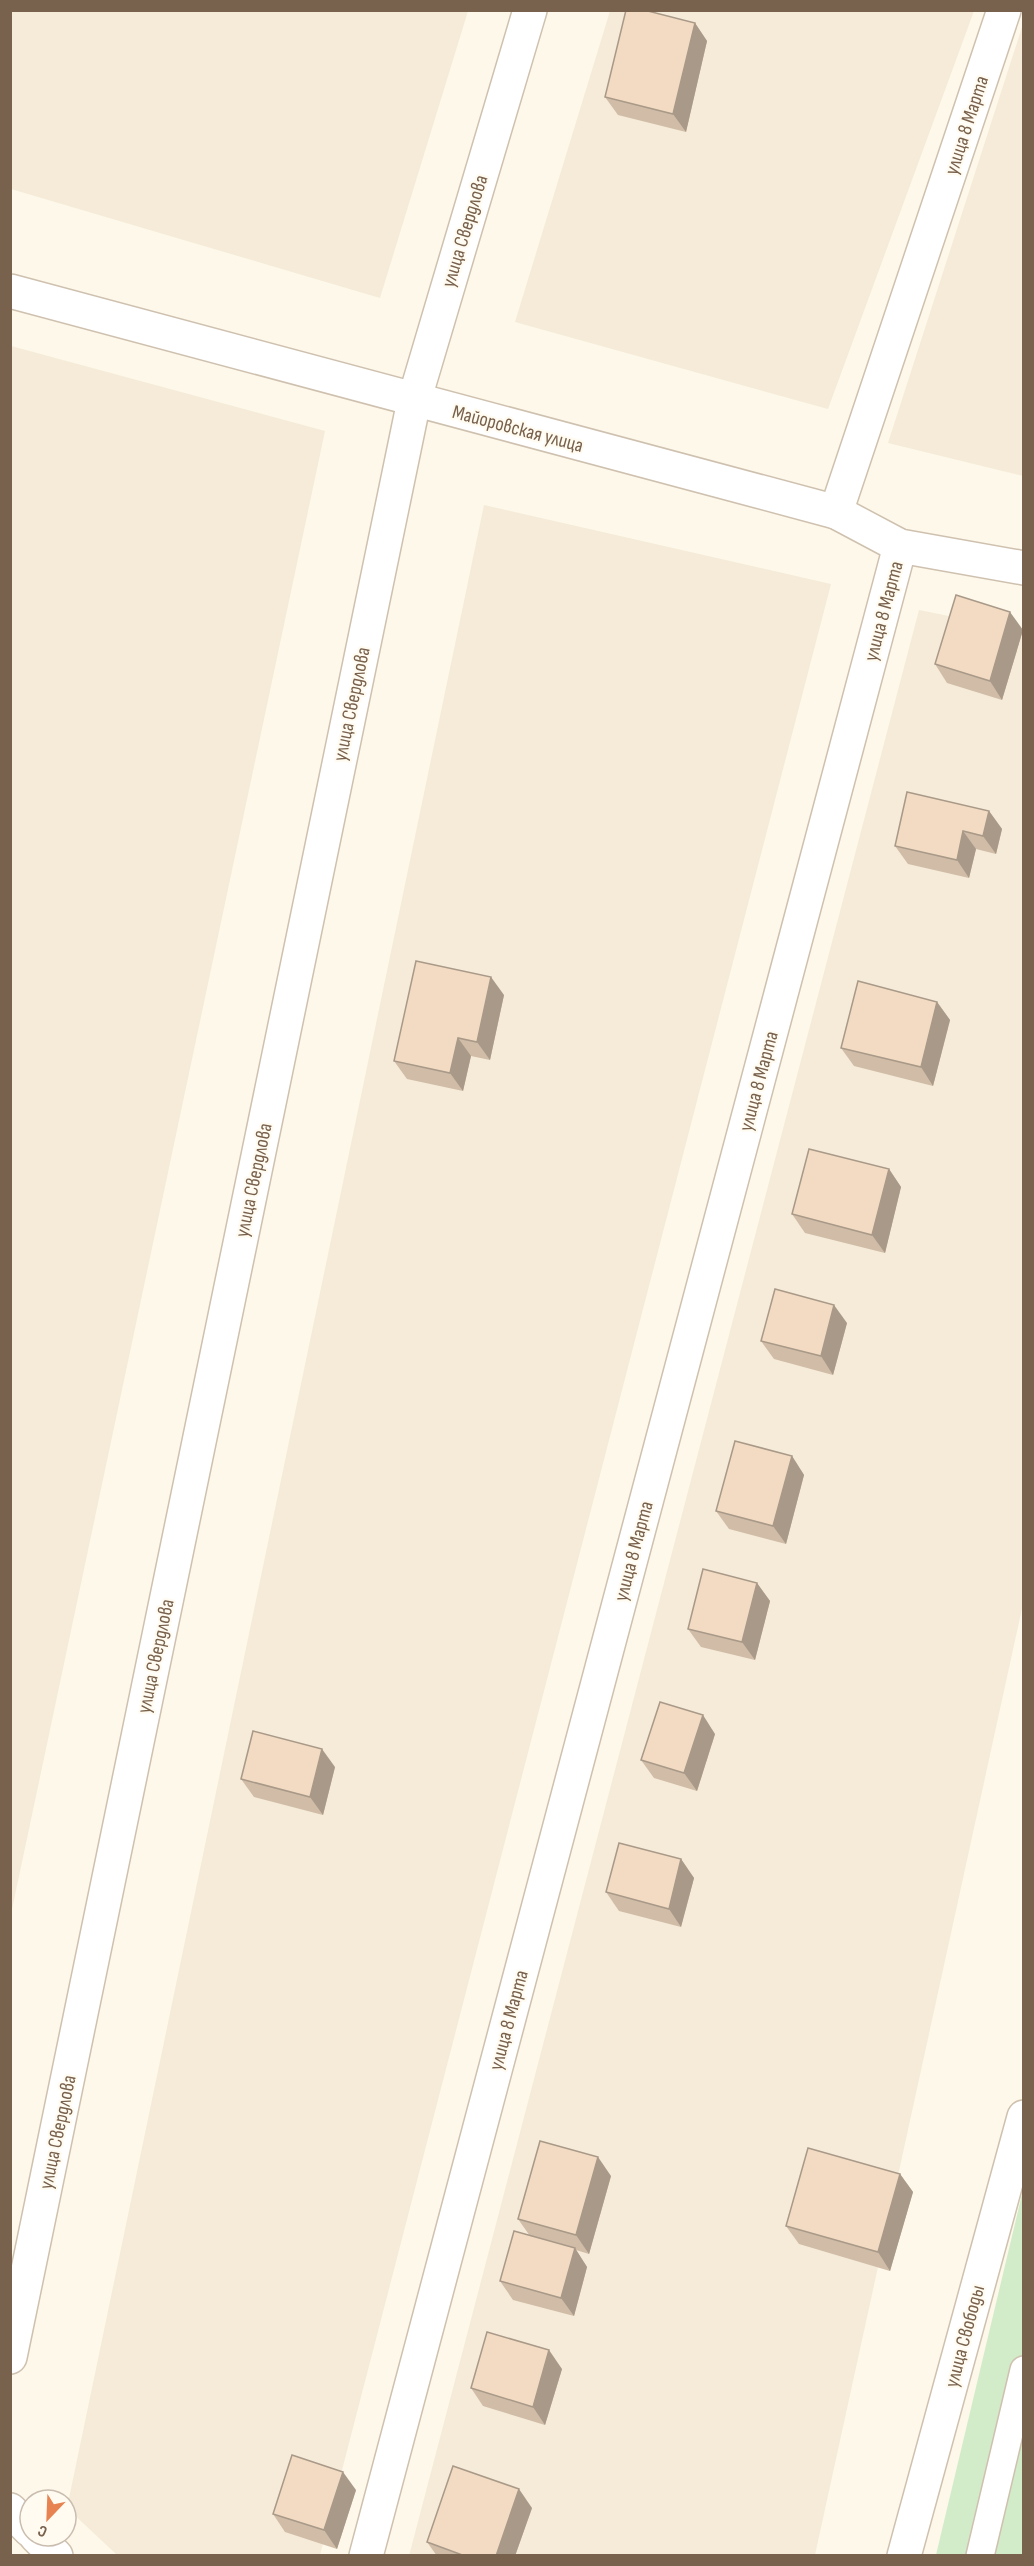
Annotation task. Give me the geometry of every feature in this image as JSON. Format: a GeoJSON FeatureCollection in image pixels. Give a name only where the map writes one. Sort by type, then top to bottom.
{"type":"FeatureCollection","features":[{"type":"Feature","properties":{"kind":"street","name":"улица Свердлова"},"geometry":{"type":"LineString","coordinates":[[10,2358],[414,401],[530,10]]}},
{"type":"Feature","properties":{"kind":"street","name":"улица 8 Марта"},"geometry":{"type":"LineString","coordinates":[[836,512],[1004,10]]}},
{"type":"Feature","properties":{"kind":"street","name":"Майоровская улица"},"geometry":{"type":"LineString","coordinates":[[10,291],[414,401],[836,512],[900,546],[1023,568]]}},
{"type":"Feature","properties":{"kind":"street","name":"улица 8 Марта"},"geometry":{"type":"LineString","coordinates":[[366,2556],[900,546]]}},
{"type":"Feature","properties":{"kind":"street","name":"улица Свободы"},"geometry":{"type":"LineString","coordinates":[[904,2556],[1023,2117]]}},
{"type":"Feature","properties":{"kind":"lane"},"geometry":{"type":"LineString","coordinates":[[980,2556],[1023,2370]]}},
{"type":"Feature","properties":{"kind":"shaded area"},"geometry":{"type":"Polygon","coordinates":[[[10,11],[468,11],[380,298],[11,189],[10,11]]]}},
{"type":"Feature","properties":{"kind":"shaded area"},"geometry":{"type":"Polygon","coordinates":[[[610,11],[974,11],[828,409],[515,322],[610,11]]]}},
{"type":"Feature","properties":{"kind":"shaded area"},"geometry":{"type":"Polygon","coordinates":[[[1023,24],[1023,476],[888,443],[1023,24]]]}},
{"type":"Feature","properties":{"kind":"shaded area"},"geometry":{"type":"Polygon","coordinates":[[[10,346],[325,431],[11,1914],[10,346]]]}},
{"type":"Feature","properties":{"kind":"shaded area"},"geometry":{"type":"Polygon","coordinates":[[[484,505],[831,584],[320,2555],[117,2555],[78,2518],[78,2488],[71,2488],[484,505]]]}},
{"type":"Feature","properties":{"kind":"shaded area"},"geometry":{"type":"Polygon","coordinates":[[[919,610],[1023,631],[1023,1604],[815,2555],[409,2556],[919,610]]]}},
{"type":"Feature","properties":{"kind":"green space"},"geometry":{"type":"Polygon","coordinates":[[[1023,2190],[1023,2555],[936,2555],[1023,2190]]]}},
{"type":"Feature","properties":{"kind":"building"},"geometry":{"type":"Polygon","coordinates":[[[626,10],[644,10],[695,23],[673,114],[605,97],[626,10]]]}},
{"type":"Feature","properties":{"kind":"building"},"geometry":{"type":"Polygon","coordinates":[[[956,595],[1010,612],[990,681],[935,664],[956,595]]]}},
{"type":"Feature","properties":{"kind":"building"},"geometry":{"type":"Polygon","coordinates":[[[907,792],[989,811],[983,836],[963,831],[957,860],[895,846],[907,792]]]}},
{"type":"Feature","properties":{"kind":"building"},"geometry":{"type":"Polygon","coordinates":[[[416,961],[491,977],[477,1042],[458,1038],[450,1073],[394,1061],[416,961]]]}},
{"type":"Feature","properties":{"kind":"building"},"geometry":{"type":"Polygon","coordinates":[[[858,981],[937,1002],[921,1067],[841,1048],[858,981]]]}},
{"type":"Feature","properties":{"kind":"building"},"geometry":{"type":"Polygon","coordinates":[[[809,1149],[889,1169],[872,1235],[792,1214],[809,1149]]]}},
{"type":"Feature","properties":{"kind":"building"},"geometry":{"type":"Polygon","coordinates":[[[775,1289],[834,1305],[821,1356],[761,1341],[775,1289]]]}},
{"type":"Feature","properties":{"kind":"building"},"geometry":{"type":"Polygon","coordinates":[[[735,1441],[792,1456],[773,1526],[716,1511],[735,1441]]]}},
{"type":"Feature","properties":{"kind":"building"},"geometry":{"type":"Polygon","coordinates":[[[703,1569],[757,1583],[742,1642],[688,1629],[703,1569]]]}},
{"type":"Feature","properties":{"kind":"building"},"geometry":{"type":"Polygon","coordinates":[[[660,1702],[703,1715],[684,1773],[641,1760],[660,1702]]]}},
{"type":"Feature","properties":{"kind":"building"},"geometry":{"type":"Polygon","coordinates":[[[253,1731],[322,1749],[310,1797],[241,1779],[253,1731]]]}},
{"type":"Feature","properties":{"kind":"building"},"geometry":{"type":"Polygon","coordinates":[[[619,1843],[681,1859],[669,1909],[606,1892],[619,1843]]]}},
{"type":"Feature","properties":{"kind":"building"},"geometry":{"type":"Polygon","coordinates":[[[540,2141],[598,2157],[576,2235],[518,2219],[540,2141]]]}},
{"type":"Feature","properties":{"kind":"building"},"geometry":{"type":"Polygon","coordinates":[[[808,2148],[900,2174],[878,2252],[786,2226],[808,2148]]]}},
{"type":"Feature","properties":{"kind":"building"},"geometry":{"type":"Polygon","coordinates":[[[514,2231],[575,2248],[561,2298],[500,2281],[514,2231]]]}},
{"type":"Feature","properties":{"kind":"building"},"geometry":{"type":"Polygon","coordinates":[[[487,2332],[549,2350],[533,2407],[471,2388],[487,2332]]]}},
{"type":"Feature","properties":{"kind":"building"},"geometry":{"type":"Polygon","coordinates":[[[292,2455],[343,2472],[324,2530],[273,2514],[292,2455]]]}},
{"type":"Feature","properties":{"kind":"building"},"geometry":{"type":"Polygon","coordinates":[[[453,2466],[519,2489],[496,2556],[465,2556],[427,2542],[453,2466]]]}}]}
